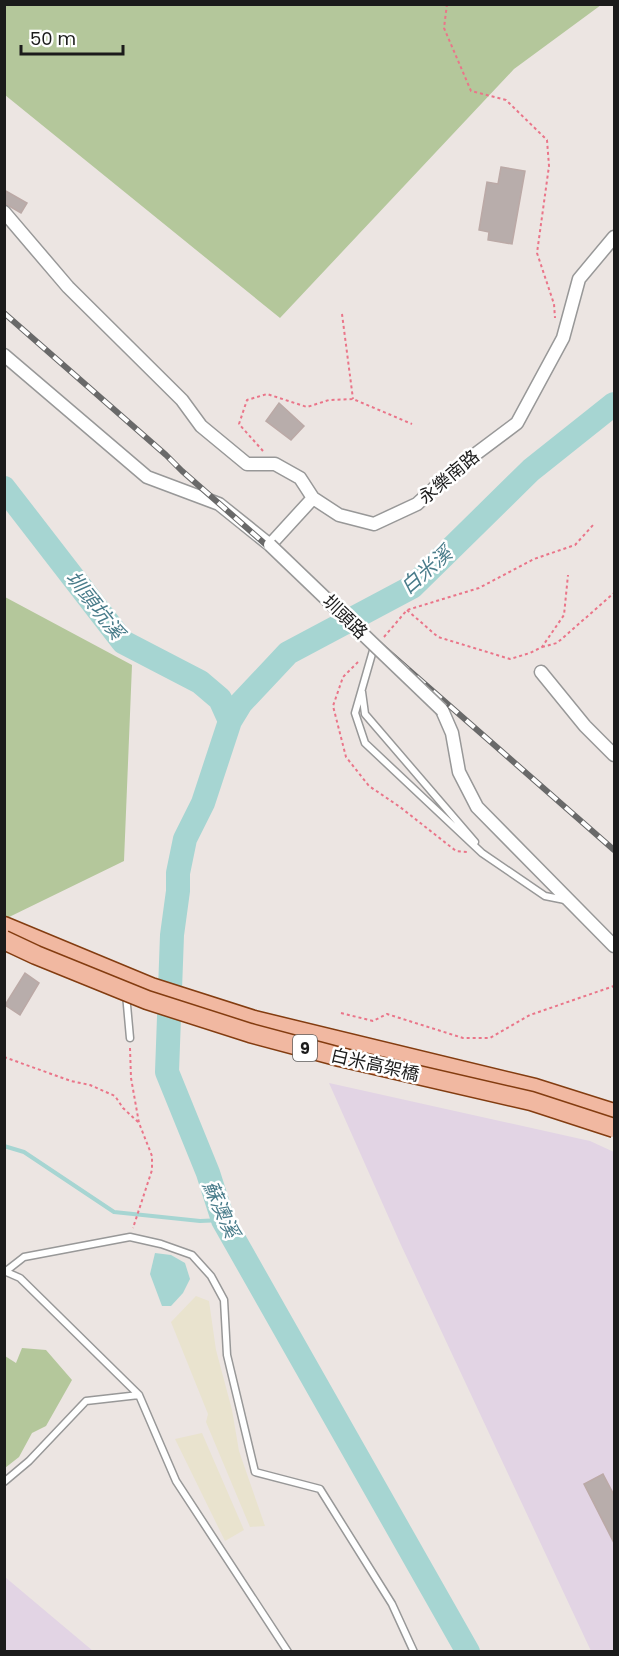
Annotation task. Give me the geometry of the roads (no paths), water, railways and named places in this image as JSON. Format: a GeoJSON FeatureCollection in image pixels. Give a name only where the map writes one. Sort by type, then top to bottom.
{"type":"FeatureCollection","features":[{"type":"Feature","properties":{"kind":"main road","name":"白米高架橋"},"geometry":{"type":"LineString","coordinates":[[4,926],[128,985],[254,1020],[535,1088],[615,1113]]}},
{"type":"Feature","properties":{"kind":"main road","name":"白米高架橋"},"geometry":{"type":"LineString","coordinates":[[4,940],[250,1033],[340,1057],[531,1101],[615,1128]]}},
{"type":"Feature","properties":{"kind":"street","name":"永樂南路"},"geometry":{"type":"LineString","coordinates":[[4,212],[68,287],[182,400],[201,426],[247,464],[275,464],[300,478],[313,498],[339,515],[374,524],[417,504],[453,471],[517,423],[564,338],[579,279],[615,237]]}},
{"type":"Feature","properties":{"kind":"street","name":"圳頭路"},"geometry":{"type":"LineString","coordinates":[[4,355],[147,477],[219,504],[270,546],[442,710],[452,733],[459,771],[477,807],[615,946]]}},
{"type":"Feature","properties":{"kind":"street"},"geometry":{"type":"LineString","coordinates":[[270,546],[313,498]]}},
{"type":"Feature","properties":{"kind":"street"},"geometry":{"type":"LineString","coordinates":[[541,672],[585,726],[615,755]]}},
{"type":"Feature","properties":{"kind":"lane"},"geometry":{"type":"LineString","coordinates":[[374,647],[355,713],[365,743],[482,853],[545,896],[568,901]]}},
{"type":"Feature","properties":{"kind":"lane"},"geometry":{"type":"LineString","coordinates":[[362,687],[365,714],[468,833],[482,853]]}},
{"type":"Feature","properties":{"kind":"lane"},"geometry":{"type":"LineString","coordinates":[[128,985],[130,1038]]}},
{"type":"Feature","properties":{"kind":"lane"},"geometry":{"type":"LineString","coordinates":[[288,1652],[176,1481],[139,1395],[20,1278],[5,1271],[24,1257],[130,1237],[161,1244],[192,1255],[211,1276],[224,1300],[227,1355],[255,1472],[320,1489],[392,1604],[414,1652]]}},
{"type":"Feature","properties":{"kind":"lane"},"geometry":{"type":"LineString","coordinates":[[4,1482],[29,1461],[86,1401],[139,1395]]}},
{"type":"Feature","properties":{"kind":"water"},"geometry":{"type":"Polygon","coordinates":[[[155,1253],[171,1255],[185,1263],[190,1279],[183,1293],[171,1306],[162,1306],[150,1274],[155,1253]]]}},
{"type":"Feature","properties":{"kind":"waterway","name":"蘇澳溪"},"geometry":{"type":"LineString","coordinates":[[468,1652],[223,1220],[208,1173],[167,1072],[172,935],[178,873],[185,839],[203,803],[230,721],[241,703],[288,653],[412,587],[531,470],[614,404]]}},
{"type":"Feature","properties":{"kind":"waterway","name":"圳頭坑溪"},"geometry":{"type":"LineString","coordinates":[[4,488],[123,642],[200,682],[220,699],[230,721]]}},
{"type":"Feature","properties":{"kind":"waterway"},"geometry":{"type":"LineString","coordinates":[[4,1146],[24,1152],[114,1212],[200,1221],[223,1220]]}},
{"type":"Feature","properties":{"kind":"railway"},"geometry":{"type":"LineString","coordinates":[[4,313],[614,850]]}},
{"type":"Feature","properties":{"kind":"water label","name":"白米溪"},"geometry":{"type":"Point","coordinates":[426,570]}}]}
